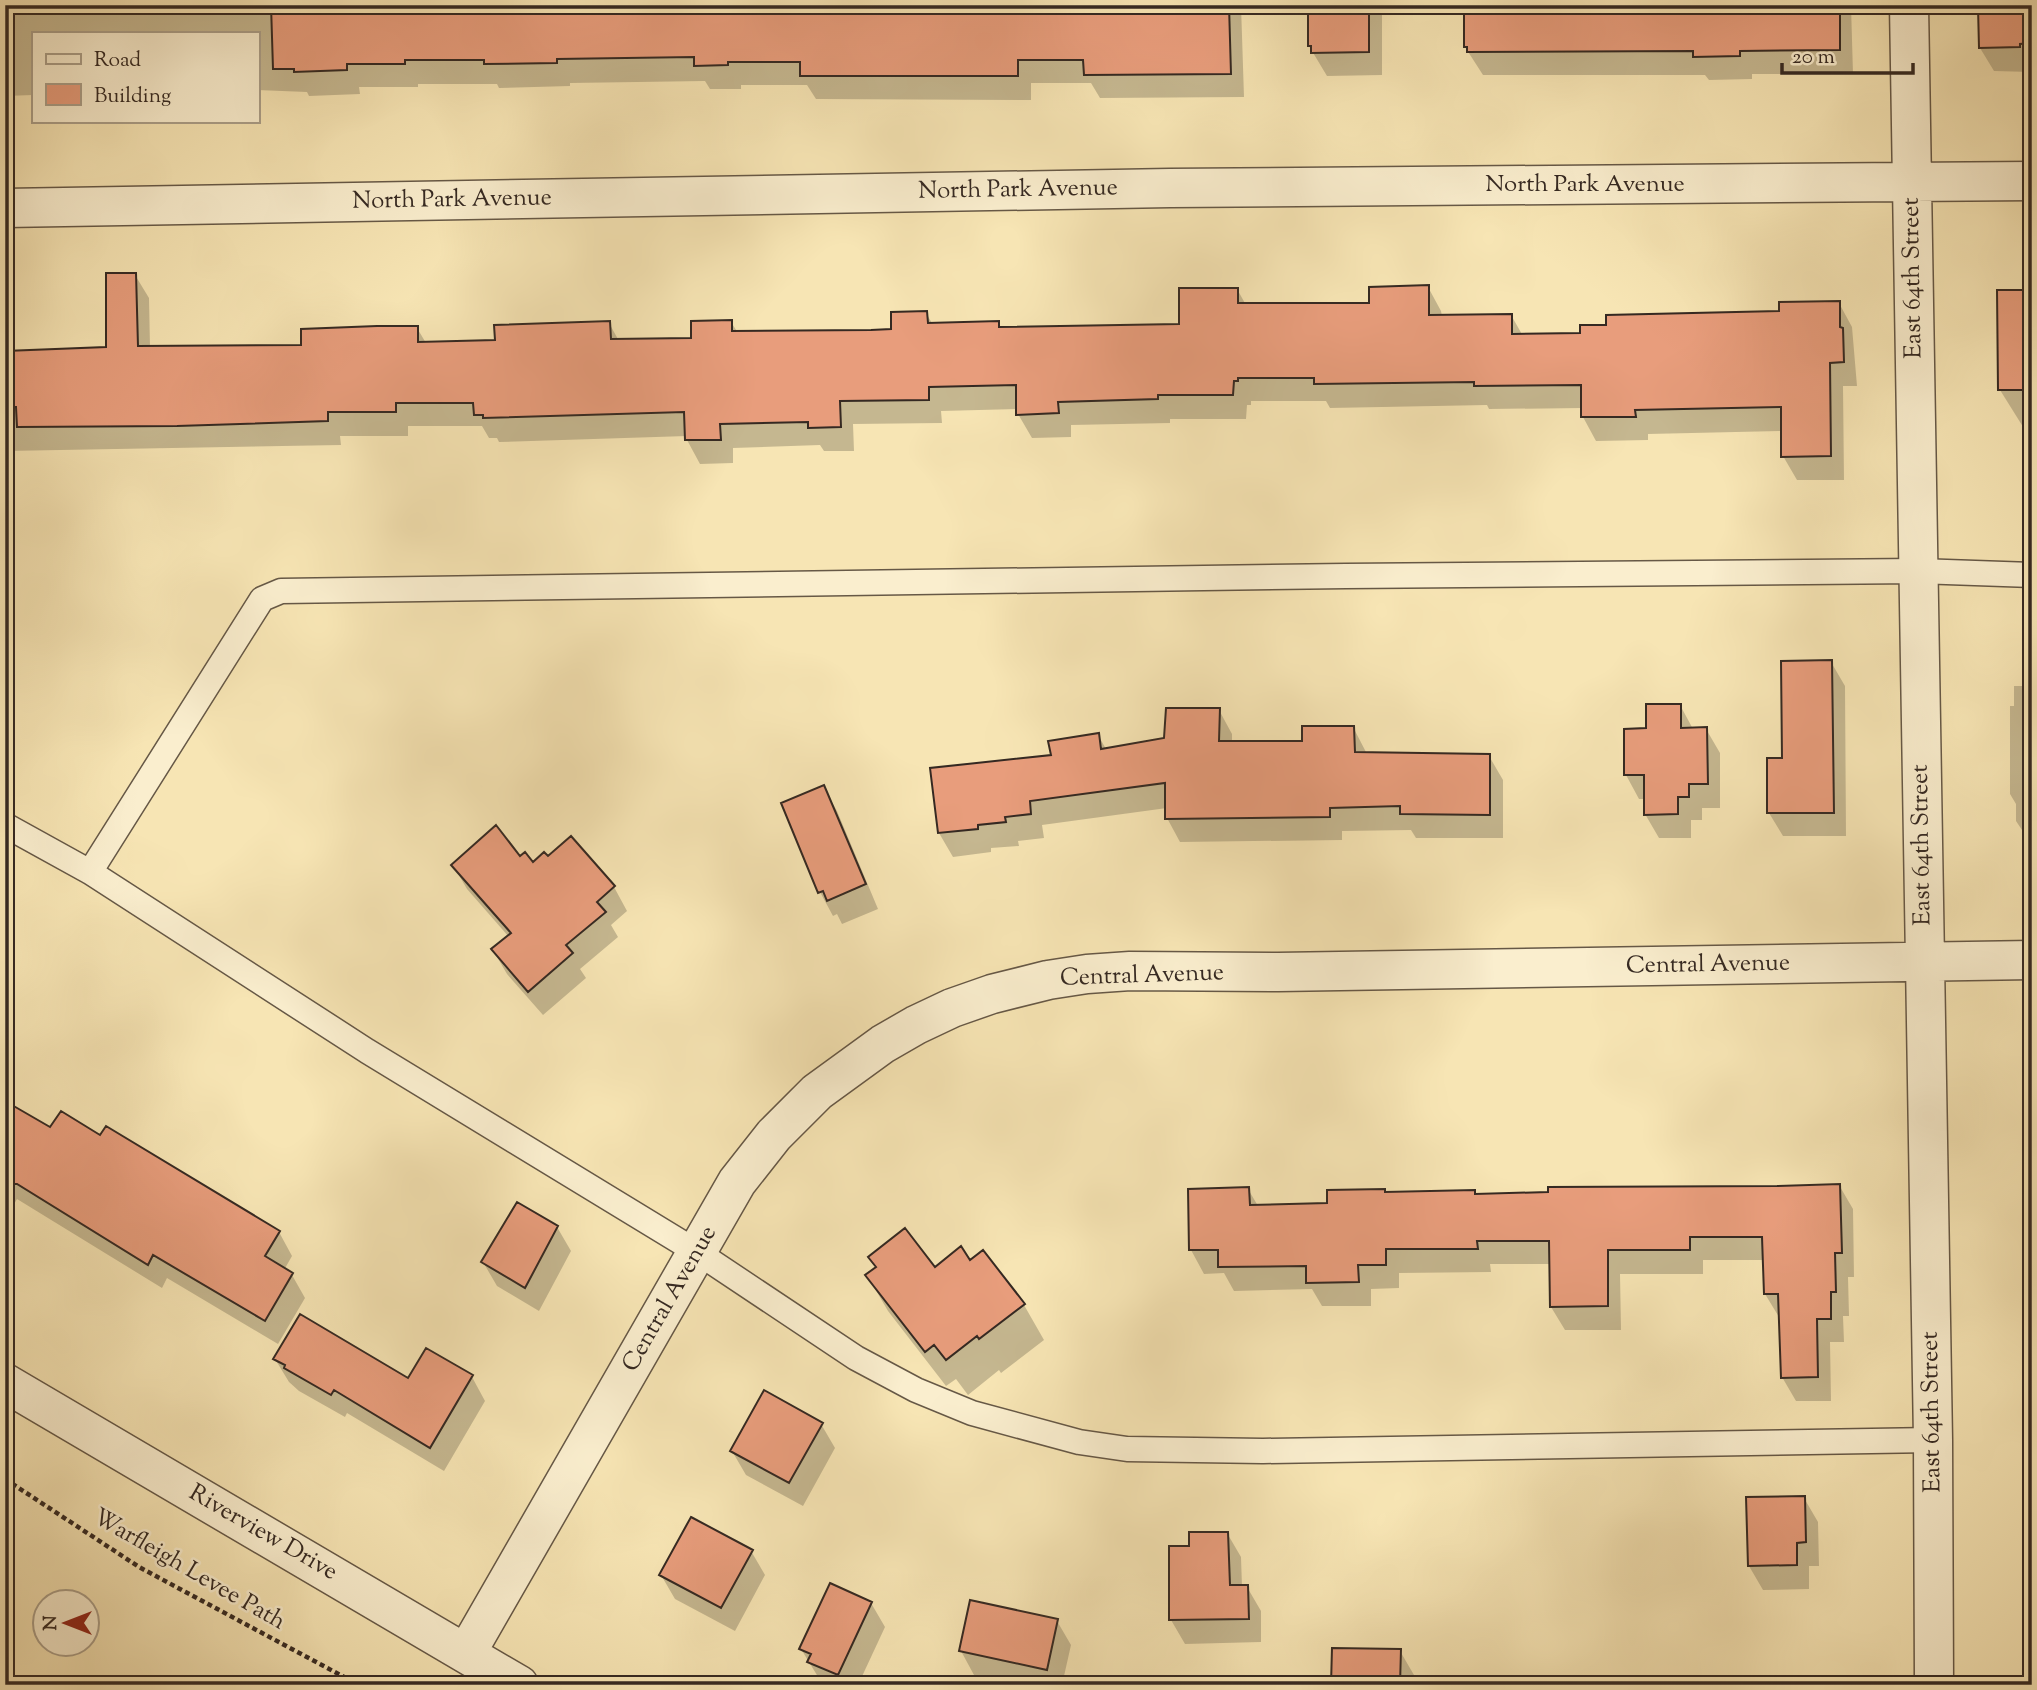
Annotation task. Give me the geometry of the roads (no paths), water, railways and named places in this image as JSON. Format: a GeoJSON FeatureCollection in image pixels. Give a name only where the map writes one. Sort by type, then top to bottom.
{"type":"FeatureCollection","features":[{"type":"Feature","properties":{"kind":"street","name":"East 64th Street"},"geometry":{"type":"LineString","coordinates":[[1909,5],[1933,1440],[1934,1685]]}},
{"type":"Feature","properties":{"kind":"street","name":"North Park Avenue"},"geometry":{"type":"LineString","coordinates":[[5,208],[1170,188],[2032,181]]}},
{"type":"Feature","properties":{"kind":"street","name":"Central Avenue"},"geometry":{"type":"LineString","coordinates":[[467,1652],[737,1182],[774,1135],[817,1092],[866,1056],[916,1025],[952,1008],[1028,984],[1087,974],[1130,971],[1278,972],[2032,960]]}},
{"type":"Feature","properties":{"kind":"street","name":"Riverview Drive"},"geometry":{"type":"LineString","coordinates":[[5,1383],[467,1652],[519,1685]]}},
{"type":"Feature","properties":{"kind":"lane"},"geometry":{"type":"LineString","coordinates":[[90,872],[262,599],[281,591],[1346,576],[1918,571],[2032,575]]}},
{"type":"Feature","properties":{"kind":"lane"},"geometry":{"type":"LineString","coordinates":[[5,825],[90,872],[367,1051],[697,1252],[856,1358],[916,1390],[972,1413],[1079,1442],[1127,1449],[1263,1451],[1933,1440]]}}]}
